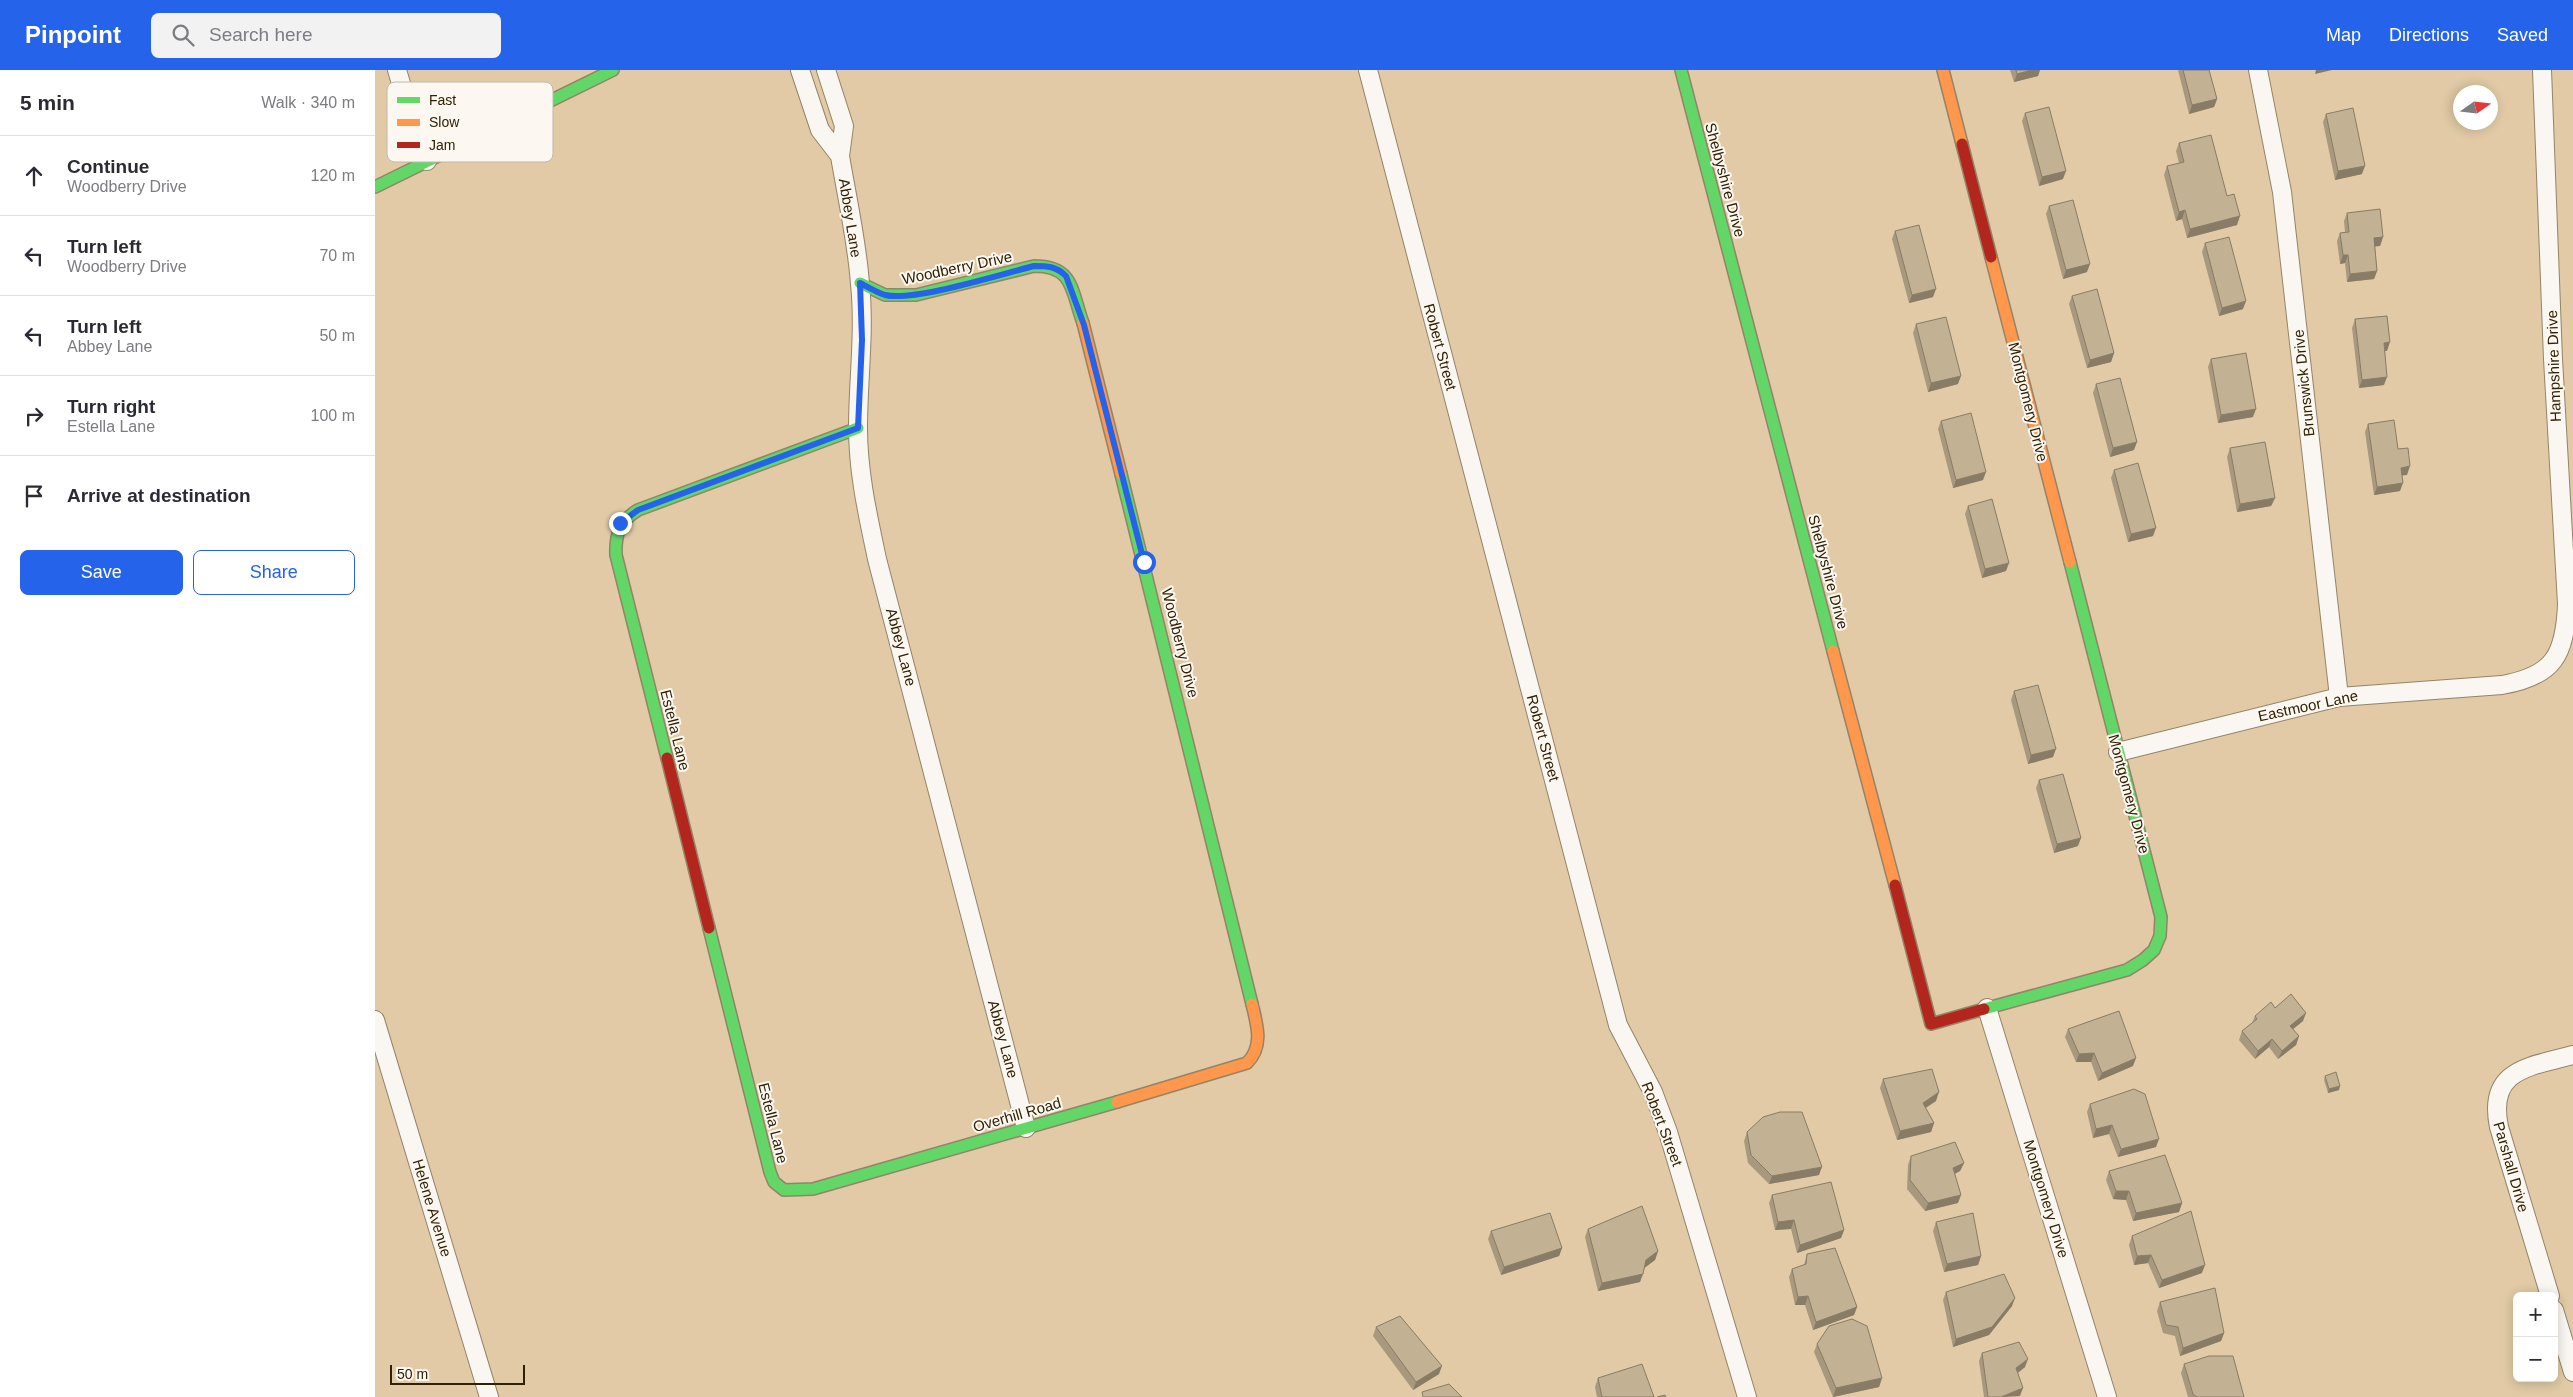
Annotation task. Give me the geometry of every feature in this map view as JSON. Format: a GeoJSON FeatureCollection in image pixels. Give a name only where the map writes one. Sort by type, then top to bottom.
{"type":"FeatureCollection","features":[{"type":"Feature","properties":{"kind":"street"},"geometry":{"type":"LineString","coordinates":[[397,70],[401,82]]}},
{"type":"Feature","properties":{"kind":"street"},"geometry":{"type":"LineString","coordinates":[[553,99],[613,70]]}},
{"type":"Feature","properties":{"kind":"street","name":"Abbey Lane"},"geometry":{"type":"LineString","coordinates":[[800,70],[820,130],[840,156]]}},
{"type":"Feature","properties":{"kind":"street","name":"Abbey Lane"},"geometry":{"type":"LineString","coordinates":[[825,70],[844,126],[840,156],[860,283],[862,340],[858,428],[861,474],[877,559],[1026,1128]]}},
{"type":"Feature","properties":{"kind":"street","name":"Robert Street"},"geometry":{"type":"LineString","coordinates":[[1368,70],[1618,1025],[1653,1092],[1668,1132],[1747,1397]]}},
{"type":"Feature","properties":{"kind":"street","name":"Shelbyshire Drive"},"geometry":{"type":"LineString","coordinates":[[1681,70],[1931,1024],[1987,1008]]}},
{"type":"Feature","properties":{"kind":"street","name":"Montgomery Drive"},"geometry":{"type":"LineString","coordinates":[[1943,70],[2161,917],[2161,934],[2156,947],[2145,959],[2127,970],[1987,1008],[2107,1397]]}},
{"type":"Feature","properties":{"kind":"street","name":"Brunswick Drive"},"geometry":{"type":"LineString","coordinates":[[2258,70],[2282,192],[2339,696]]}},
{"type":"Feature","properties":{"kind":"street","name":"Hampshire Drive"},"geometry":{"type":"LineString","coordinates":[[2542,70],[2553,358],[2567,604],[2566,630],[2554,660]]}},
{"type":"Feature","properties":{"kind":"street"},"geometry":{"type":"LineString","coordinates":[[375,186],[425,162]]}},
{"type":"Feature","properties":{"kind":"street","name":"Woodberry Drive"},"geometry":{"type":"LineString","coordinates":[[860,283],[886,295],[896,296],[924,293],[1034,266],[1051,266],[1060,270],[1070,283],[1084,325],[1239,943],[1258,1030],[1255,1055]]}},
{"type":"Feature","properties":{"kind":"street","name":"Estella Lane"},"geometry":{"type":"LineString","coordinates":[[784,1190],[774,1182],[770,1172],[618,564],[615,541],[620,523],[638,510],[858,428]]}},
{"type":"Feature","properties":{"kind":"street","name":"Eastmoor Lane"},"geometry":{"type":"LineString","coordinates":[[2117,752],[2339,696],[2502,685],[2525,681],[2541,672],[2554,660]]}},
{"type":"Feature","properties":{"kind":"street","name":"Helene Avenue"},"geometry":{"type":"LineString","coordinates":[[375,1020],[489,1397]]}},
{"type":"Feature","properties":{"kind":"street","name":"Overhill Road"},"geometry":{"type":"LineString","coordinates":[[784,1190],[813,1189],[1229,1070],[1247,1063],[1255,1055]]}},
{"type":"Feature","properties":{"kind":"street","name":"Parshall Drive"},"geometry":{"type":"LineString","coordinates":[[2549,1292],[2499,1127],[2496,1099],[2501,1086],[2513,1073],[2573,1055]]}},
{"type":"Feature","properties":{"kind":"street"},"geometry":{"type":"LineString","coordinates":[[2558,1323],[2573,1372]]}},
{"type":"Feature","properties":{"kind":"building"},"geometry":{"type":"Polygon","coordinates":[[[2016,70],[2032,70],[2017,74],[2016,70]]]}},
{"type":"Feature","properties":{"kind":"building"},"geometry":{"type":"Polygon","coordinates":[[[2183,70],[2209,70],[2217,99],[2192,105],[2183,70]]]}},
{"type":"Feature","properties":{"kind":"building"},"geometry":{"type":"Polygon","coordinates":[[[2049,107],[2066,171],[2042,177],[2025,113],[2049,107]]]}},
{"type":"Feature","properties":{"kind":"building"},"geometry":{"type":"Polygon","coordinates":[[[2353,108],[2365,166],[2338,171],[2326,114],[2353,108]]]}},
{"type":"Feature","properties":{"kind":"building"},"geometry":{"type":"Polygon","coordinates":[[[2211,135],[2227,196],[2234,194],[2240,216],[2190,229],[2185,210],[2179,212],[2167,166],[2184,162],[2179,143],[2211,135]]]}},
{"type":"Feature","properties":{"kind":"building"},"geometry":{"type":"Polygon","coordinates":[[[2073,200],[2090,264],[2066,270],[2049,206],[2073,200]]]}},
{"type":"Feature","properties":{"kind":"building"},"geometry":{"type":"Polygon","coordinates":[[[2380,209],[2383,237],[2374,238],[2377,271],[2350,274],[2348,255],[2343,255],[2340,233],[2349,232],[2347,213],[2380,209]]]}},
{"type":"Feature","properties":{"kind":"building"},"geometry":{"type":"Polygon","coordinates":[[[1919,225],[1936,289],[1912,295],[1895,231],[1919,225]]]}},
{"type":"Feature","properties":{"kind":"building"},"geometry":{"type":"Polygon","coordinates":[[[2229,237],[2246,301],[2222,308],[2205,243],[2229,237]]]}},
{"type":"Feature","properties":{"kind":"building"},"geometry":{"type":"Polygon","coordinates":[[[2097,289],[2114,353],[2090,360],[2072,296],[2097,289]]]}},
{"type":"Feature","properties":{"kind":"building"},"geometry":{"type":"Polygon","coordinates":[[[2387,316],[2390,342],[2384,343],[2387,377],[2362,380],[2355,319],[2387,316]]]}},
{"type":"Feature","properties":{"kind":"building"},"geometry":{"type":"Polygon","coordinates":[[[1946,317],[1961,376],[1931,383],[1916,324],[1946,317]]]}},
{"type":"Feature","properties":{"kind":"building"},"geometry":{"type":"Polygon","coordinates":[[[2246,353],[2256,409],[2221,415],[2211,359],[2246,353]]]}},
{"type":"Feature","properties":{"kind":"building"},"geometry":{"type":"Polygon","coordinates":[[[2120,378],[2137,442],[2113,448],[2096,384],[2120,378]]]}},
{"type":"Feature","properties":{"kind":"building"},"geometry":{"type":"Polygon","coordinates":[[[1971,413],[1986,472],[1956,480],[1941,421],[1971,413]]]}},
{"type":"Feature","properties":{"kind":"building"},"geometry":{"type":"Polygon","coordinates":[[[2394,420],[2398,449],[2408,448],[2410,466],[2401,468],[2403,483],[2377,487],[2368,424],[2394,420]]]}},
{"type":"Feature","properties":{"kind":"building"},"geometry":{"type":"Polygon","coordinates":[[[2265,442],[2275,498],[2240,504],[2230,448],[2265,442]]]}},
{"type":"Feature","properties":{"kind":"building"},"geometry":{"type":"Polygon","coordinates":[[[2138,463],[2156,528],[2131,534],[2114,470],[2138,463]]]}},
{"type":"Feature","properties":{"kind":"building"},"geometry":{"type":"Polygon","coordinates":[[[1992,499],[2009,563],[1985,569],[1968,506],[1992,499]]]}},
{"type":"Feature","properties":{"kind":"building"},"geometry":{"type":"Polygon","coordinates":[[[2038,685],[2056,749],[2031,755],[2014,691],[2038,685]]]}},
{"type":"Feature","properties":{"kind":"building"},"geometry":{"type":"Polygon","coordinates":[[[2063,774],[2081,838],[2057,844],[2039,780],[2063,774]]]}},
{"type":"Feature","properties":{"kind":"building"},"geometry":{"type":"Polygon","coordinates":[[[2291,994],[2306,1013],[2290,1026],[2299,1036],[2282,1051],[2272,1039],[2258,1051],[2242,1031],[2257,1019],[2255,1016],[2271,1002],[2275,1008],[2291,994]]]}},
{"type":"Feature","properties":{"kind":"building"},"geometry":{"type":"Polygon","coordinates":[[[2119,1011],[2136,1058],[2102,1073],[2094,1053],[2079,1054],[2068,1029],[2119,1011]]]}},
{"type":"Feature","properties":{"kind":"building"},"geometry":{"type":"Polygon","coordinates":[[[1932,1069],[1939,1092],[1923,1103],[1934,1123],[1900,1131],[1883,1079],[1932,1069]]]}},
{"type":"Feature","properties":{"kind":"building"},"geometry":{"type":"Polygon","coordinates":[[[2336,1072],[2340,1086],[2329,1089],[2325,1076],[2336,1072]]]}},
{"type":"Feature","properties":{"kind":"building"},"geometry":{"type":"Polygon","coordinates":[[[2134,1089],[2145,1094],[2159,1139],[2121,1149],[2112,1125],[2096,1129],[2090,1104],[2134,1089]]]}},
{"type":"Feature","properties":{"kind":"building"},"geometry":{"type":"Polygon","coordinates":[[[1780,1112],[1802,1112],[1822,1167],[1772,1176],[1751,1155],[1747,1132],[1763,1117],[1780,1112]]]}},
{"type":"Feature","properties":{"kind":"building"},"geometry":{"type":"Polygon","coordinates":[[[1955,1142],[1964,1163],[1953,1168],[1961,1195],[1928,1203],[1910,1180],[1911,1156],[1955,1142]]]}},
{"type":"Feature","properties":{"kind":"building"},"geometry":{"type":"Polygon","coordinates":[[[2165,1155],[2182,1203],[2136,1213],[2129,1191],[2116,1191],[2109,1171],[2165,1155]]]}},
{"type":"Feature","properties":{"kind":"building"},"geometry":{"type":"Polygon","coordinates":[[[1831,1182],[1844,1230],[1800,1245],[1794,1220],[1778,1222],[1772,1195],[1831,1182]]]}},
{"type":"Feature","properties":{"kind":"building"},"geometry":{"type":"Polygon","coordinates":[[[1642,1206],[1658,1251],[1646,1260],[1643,1274],[1602,1283],[1588,1229],[1642,1206]]]}},
{"type":"Feature","properties":{"kind":"building"},"geometry":{"type":"Polygon","coordinates":[[[2191,1211],[2205,1265],[2162,1280],[2151,1255],[2137,1256],[2132,1236],[2191,1211]]]}},
{"type":"Feature","properties":{"kind":"building"},"geometry":{"type":"Polygon","coordinates":[[[1550,1213],[1562,1248],[1504,1267],[1491,1231],[1550,1213]]]}},
{"type":"Feature","properties":{"kind":"building"},"geometry":{"type":"Polygon","coordinates":[[[1973,1213],[1981,1256],[1947,1264],[1936,1222],[1973,1213]]]}},
{"type":"Feature","properties":{"kind":"building"},"geometry":{"type":"Polygon","coordinates":[[[1835,1248],[1857,1307],[1816,1322],[1808,1296],[1798,1297],[1792,1269],[1806,1264],[1807,1254],[1835,1248]]]}},
{"type":"Feature","properties":{"kind":"building"},"geometry":{"type":"Polygon","coordinates":[[[2004,1274],[2015,1298],[1992,1327],[1956,1339],[1946,1292],[2004,1274]]]}},
{"type":"Feature","properties":{"kind":"building"},"geometry":{"type":"Polygon","coordinates":[[[2215,1288],[2224,1333],[2183,1348],[2178,1327],[2166,1325],[2160,1302],[2215,1288]]]}},
{"type":"Feature","properties":{"kind":"building"},"geometry":{"type":"Polygon","coordinates":[[[1400,1316],[1442,1366],[1416,1382],[1376,1327],[1400,1316]]]}},
{"type":"Feature","properties":{"kind":"building"},"geometry":{"type":"Polygon","coordinates":[[[1852,1319],[1867,1326],[1882,1378],[1836,1388],[1817,1344],[1829,1326],[1852,1319]]]}},
{"type":"Feature","properties":{"kind":"building"},"geometry":{"type":"Polygon","coordinates":[[[2019,1342],[2028,1359],[2016,1368],[2023,1388],[2001,1397],[1988,1397],[1982,1353],[2019,1342]]]}},
{"type":"Feature","properties":{"kind":"building"},"geometry":{"type":"Polygon","coordinates":[[[2209,1356],[2233,1356],[2244,1397],[2197,1397],[2193,1394],[2184,1364],[2209,1356]]]}},
{"type":"Feature","properties":{"kind":"building"},"geometry":{"type":"Polygon","coordinates":[[[1642,1364],[1654,1397],[1602,1397],[1598,1378],[1642,1364]]]}},
{"type":"Feature","properties":{"kind":"building"},"geometry":{"type":"Polygon","coordinates":[[[1449,1384],[1462,1397],[1423,1397],[1422,1392],[1449,1384]]]}},
{"type":"Feature","properties":{"kind":"traffic: fast"},"geometry":{"type":"LineString","coordinates":[[553,99],[613,70]]}},
{"type":"Feature","properties":{"kind":"traffic: fast"},"geometry":{"type":"LineString","coordinates":[[1681,70],[1833,651]]}},
{"type":"Feature","properties":{"kind":"traffic: fast"},"geometry":{"type":"LineString","coordinates":[[375,187],[426,162]]}},
{"type":"Feature","properties":{"kind":"traffic: fast"},"geometry":{"type":"LineString","coordinates":[[860,283],[885,295],[916,295],[1034,266],[1047,267],[1057,270],[1069,282],[1083,323]]}},
{"type":"Feature","properties":{"kind":"traffic: fast"},"geometry":{"type":"LineString","coordinates":[[667,758],[616,555],[616,541],[620,529],[627,519],[638,510],[858,428]]}},
{"type":"Feature","properties":{"kind":"traffic: fast"},"geometry":{"type":"LineString","coordinates":[[1121,474],[1252,1004]]}},
{"type":"Feature","properties":{"kind":"traffic: fast"},"geometry":{"type":"LineString","coordinates":[[1984,1009],[2127,970],[2154,950],[2160,936],[2161,917],[2070,562]]}},
{"type":"Feature","properties":{"kind":"traffic: fast"},"geometry":{"type":"LineString","coordinates":[[709,928],[770,1172],[774,1182],[784,1190],[813,1189],[1117,1102]]}},
{"type":"Feature","properties":{"kind":"traffic: slow"},"geometry":{"type":"LineString","coordinates":[[1943,70],[1962,144]]}},
{"type":"Feature","properties":{"kind":"traffic: slow"},"geometry":{"type":"LineString","coordinates":[[1991,257],[2070,562]]}},
{"type":"Feature","properties":{"kind":"traffic: slow"},"geometry":{"type":"LineString","coordinates":[[1083,323],[1121,474]]}},
{"type":"Feature","properties":{"kind":"traffic: slow"},"geometry":{"type":"LineString","coordinates":[[1833,651],[1895,885]]}},
{"type":"Feature","properties":{"kind":"traffic: slow"},"geometry":{"type":"LineString","coordinates":[[1117,1102],[1247,1063],[1256,1050],[1258,1035],[1252,1004]]}},
{"type":"Feature","properties":{"kind":"traffic: jam"},"geometry":{"type":"LineString","coordinates":[[1962,144],[1991,257]]}},
{"type":"Feature","properties":{"kind":"traffic: jam"},"geometry":{"type":"LineString","coordinates":[[667,758],[709,928]]}},
{"type":"Feature","properties":{"kind":"traffic: jam"},"geometry":{"type":"LineString","coordinates":[[1895,885],[1931,1024],[1984,1009]]}},
{"type":"Feature","properties":{"kind":"route"},"geometry":{"type":"LineString","coordinates":[[620,523],[638,510],[858,428],[862,340],[860,283],[886,295],[896,296],[924,293],[1034,266],[1051,266],[1060,270],[1070,283],[1084,325],[1144,562]]}}]}
